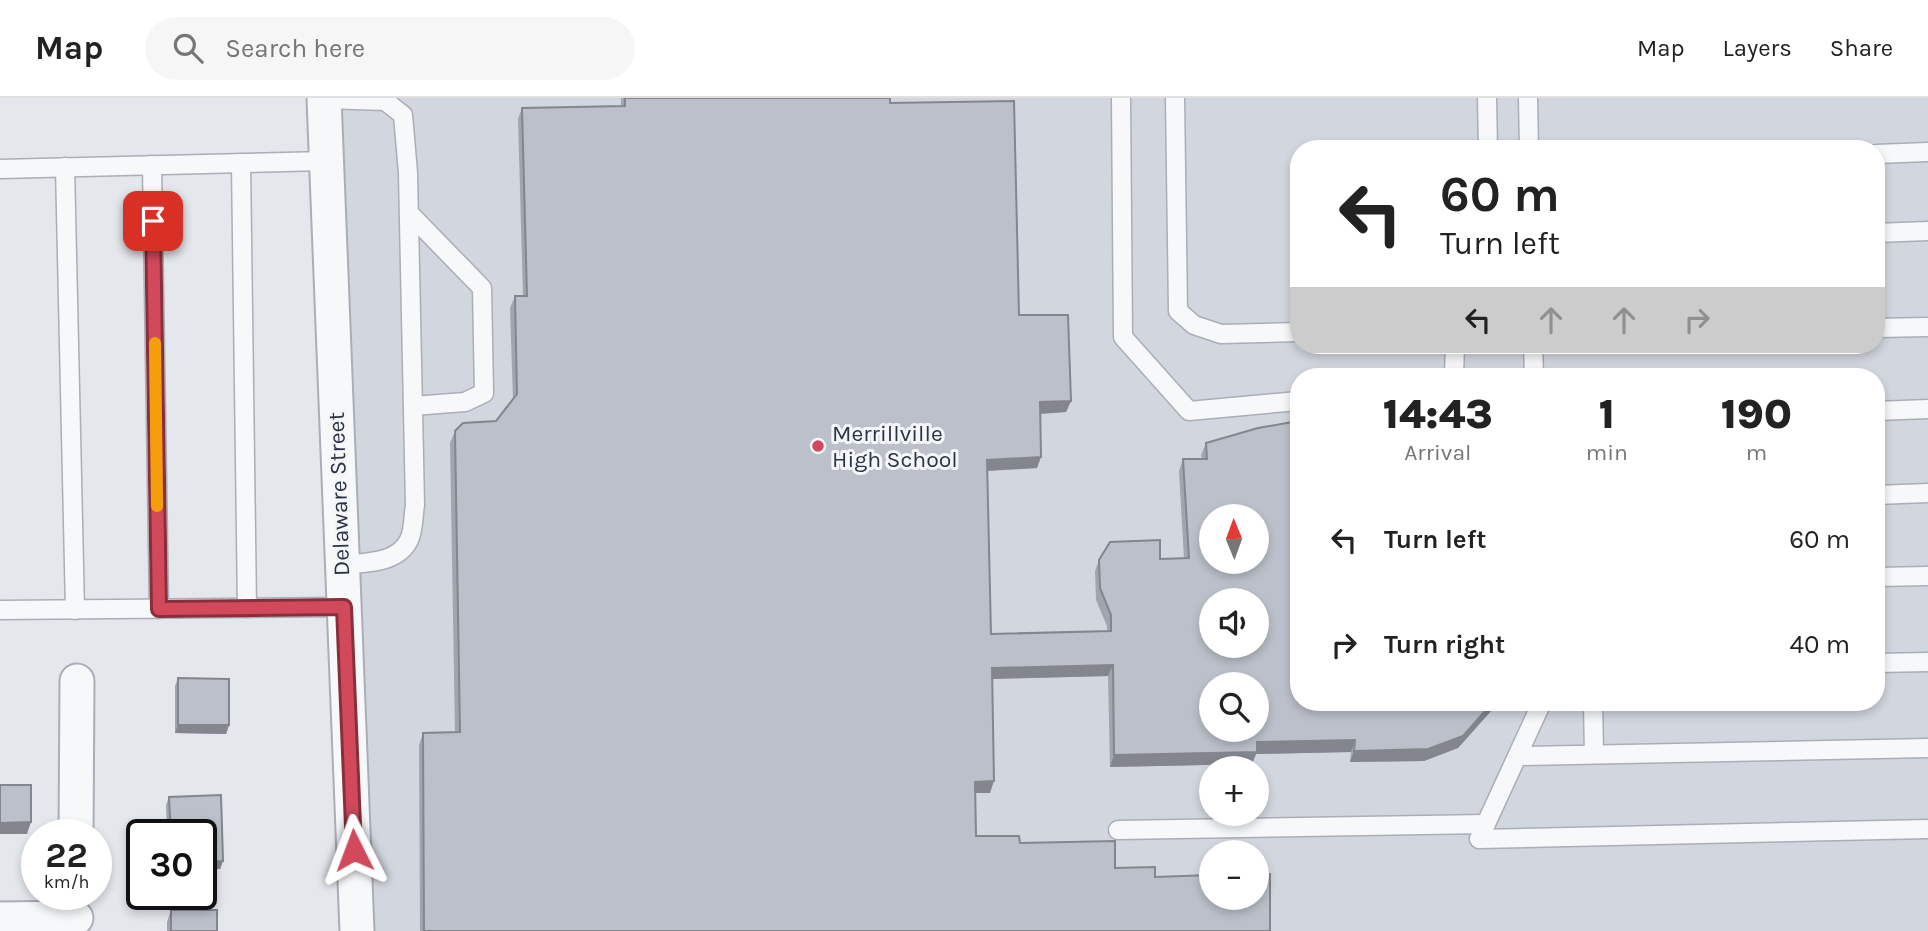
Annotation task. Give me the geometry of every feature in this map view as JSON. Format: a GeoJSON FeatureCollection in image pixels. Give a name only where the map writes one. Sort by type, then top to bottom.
{"type":"FeatureCollection","features":[{"type":"Feature","properties":{"kind":"street","name":"Delaware Street"},"geometry":{"type":"LineString","coordinates":[[324,98],[357,931]]}},
{"type":"Feature","properties":{"kind":"street"},"geometry":{"type":"LineString","coordinates":[[76,681],[76,819]]}},
{"type":"Feature","properties":{"kind":"street"},"geometry":{"type":"LineString","coordinates":[[0,919],[76,914]]}},
{"type":"Feature","properties":{"kind":"lane"},"geometry":{"type":"LineString","coordinates":[[324,98],[385,101],[403,115],[408,173],[415,506],[410,538],[399,552],[383,560],[342,565]]}},
{"type":"Feature","properties":{"kind":"lane"},"geometry":{"type":"LineString","coordinates":[[1121,98],[1123,337],[1189,411],[1290,402]]}},
{"type":"Feature","properties":{"kind":"lane"},"geometry":{"type":"LineString","coordinates":[[1175,98],[1178,311],[1194,325],[1221,334],[1290,332]]}},
{"type":"Feature","properties":{"kind":"lane"},"geometry":{"type":"LineString","coordinates":[[1487,98],[1488,140]]}},
{"type":"Feature","properties":{"kind":"lane"},"geometry":{"type":"LineString","coordinates":[[1528,98],[1529,140]]}},
{"type":"Feature","properties":{"kind":"lane"},"geometry":{"type":"LineString","coordinates":[[1885,154],[1928,152]]}},
{"type":"Feature","properties":{"kind":"lane"},"geometry":{"type":"LineString","coordinates":[[0,169],[326,161]]}},
{"type":"Feature","properties":{"kind":"lane"},"geometry":{"type":"LineString","coordinates":[[242,163],[247,608]]}},
{"type":"Feature","properties":{"kind":"lane"},"geometry":{"type":"LineString","coordinates":[[152,165],[159,609]]}},
{"type":"Feature","properties":{"kind":"lane"},"geometry":{"type":"LineString","coordinates":[[65,167],[75,610]]}},
{"type":"Feature","properties":{"kind":"lane"},"geometry":{"type":"LineString","coordinates":[[409,213],[482,288],[484,367],[484,393],[465,402],[413,407]]}},
{"type":"Feature","properties":{"kind":"lane"},"geometry":{"type":"LineString","coordinates":[[1885,233],[1928,231]]}},
{"type":"Feature","properties":{"kind":"lane"},"geometry":{"type":"LineString","coordinates":[[1885,328],[1928,327]]}},
{"type":"Feature","properties":{"kind":"lane"},"geometry":{"type":"LineString","coordinates":[[1885,411],[1928,409]]}},
{"type":"Feature","properties":{"kind":"lane"},"geometry":{"type":"LineString","coordinates":[[1885,495],[1928,493]]}},
{"type":"Feature","properties":{"kind":"lane"},"geometry":{"type":"LineString","coordinates":[[1885,577],[1928,576]]}},
{"type":"Feature","properties":{"kind":"lane"},"geometry":{"type":"LineString","coordinates":[[0,610],[344,607]]}},
{"type":"Feature","properties":{"kind":"lane"},"geometry":{"type":"LineString","coordinates":[[1885,663],[1928,663]]}},
{"type":"Feature","properties":{"kind":"lane"},"geometry":{"type":"LineString","coordinates":[[1538,711],[1479,839],[1928,829]]}},
{"type":"Feature","properties":{"kind":"lane"},"geometry":{"type":"LineString","coordinates":[[1593,711],[1594,754]]}},
{"type":"Feature","properties":{"kind":"lane"},"geometry":{"type":"LineString","coordinates":[[1518,756],[1928,748]]}},
{"type":"Feature","properties":{"kind":"lane"},"geometry":{"type":"LineString","coordinates":[[1118,830],[1486,824]]}},
{"type":"Feature","properties":{"kind":"shaded area","name":"Merrillville High School"},"geometry":{"type":"Polygon","coordinates":[[[324,98],[1928,98],[1928,931],[357,931],[324,98]]]}},
{"type":"Feature","properties":{"kind":"building"},"geometry":{"type":"Polygon","coordinates":[[[625,98],[890,98],[890,103],[1014,101],[1019,315],[1068,315],[1071,401],[1040,402],[1041,457],[987,460],[991,634],[1111,631],[1111,615],[1100,588],[1099,560],[1110,542],[1160,540],[1160,559],[1189,558],[1183,459],[1207,459],[1206,443],[1258,428],[1290,422],[1290,711],[1485,711],[1463,736],[1428,749],[1354,751],[1355,740],[1269,742],[1269,672],[1199,672],[1199,742],[1257,742],[1257,752],[1114,755],[1113,665],[992,668],[994,781],[975,782],[976,836],[1019,836],[1020,843],[1115,841],[1115,868],[1155,867],[1155,877],[1199,875],[1199,910],[1269,910],[1270,874],[1270,931],[424,931],[423,733],[460,732],[455,431],[463,423],[496,421],[517,394],[515,296],[527,296],[522,108],[625,106],[625,98]]]}},
{"type":"Feature","properties":{"kind":"building"},"geometry":{"type":"Polygon","coordinates":[[[178,678],[229,679],[229,725],[178,725],[178,678]]]}},
{"type":"Feature","properties":{"kind":"building"},"geometry":{"type":"Polygon","coordinates":[[[0,785],[31,785],[31,819],[0,823],[0,785]]]}},
{"type":"Feature","properties":{"kind":"building"},"geometry":{"type":"Polygon","coordinates":[[[221,795],[223,861],[217,861],[217,819],[170,819],[169,797],[221,795]]]}},
{"type":"Feature","properties":{"kind":"building"},"geometry":{"type":"Polygon","coordinates":[[[171,910],[217,910],[217,931],[171,931],[171,910]]]}},
{"type":"Feature","properties":{"kind":"slow traffic"},"geometry":{"type":"LineString","coordinates":[[155,343],[157,506]]}},
{"type":"Feature","properties":{"kind":"place","name":"Merrillville High School"},"geometry":{"type":"Point","coordinates":[818,446]}},
{"type":"Feature","properties":{"kind":"route"},"geometry":{"type":"LineString","coordinates":[[153,221],[159,609],[344,607],[354,850]]}}]}
